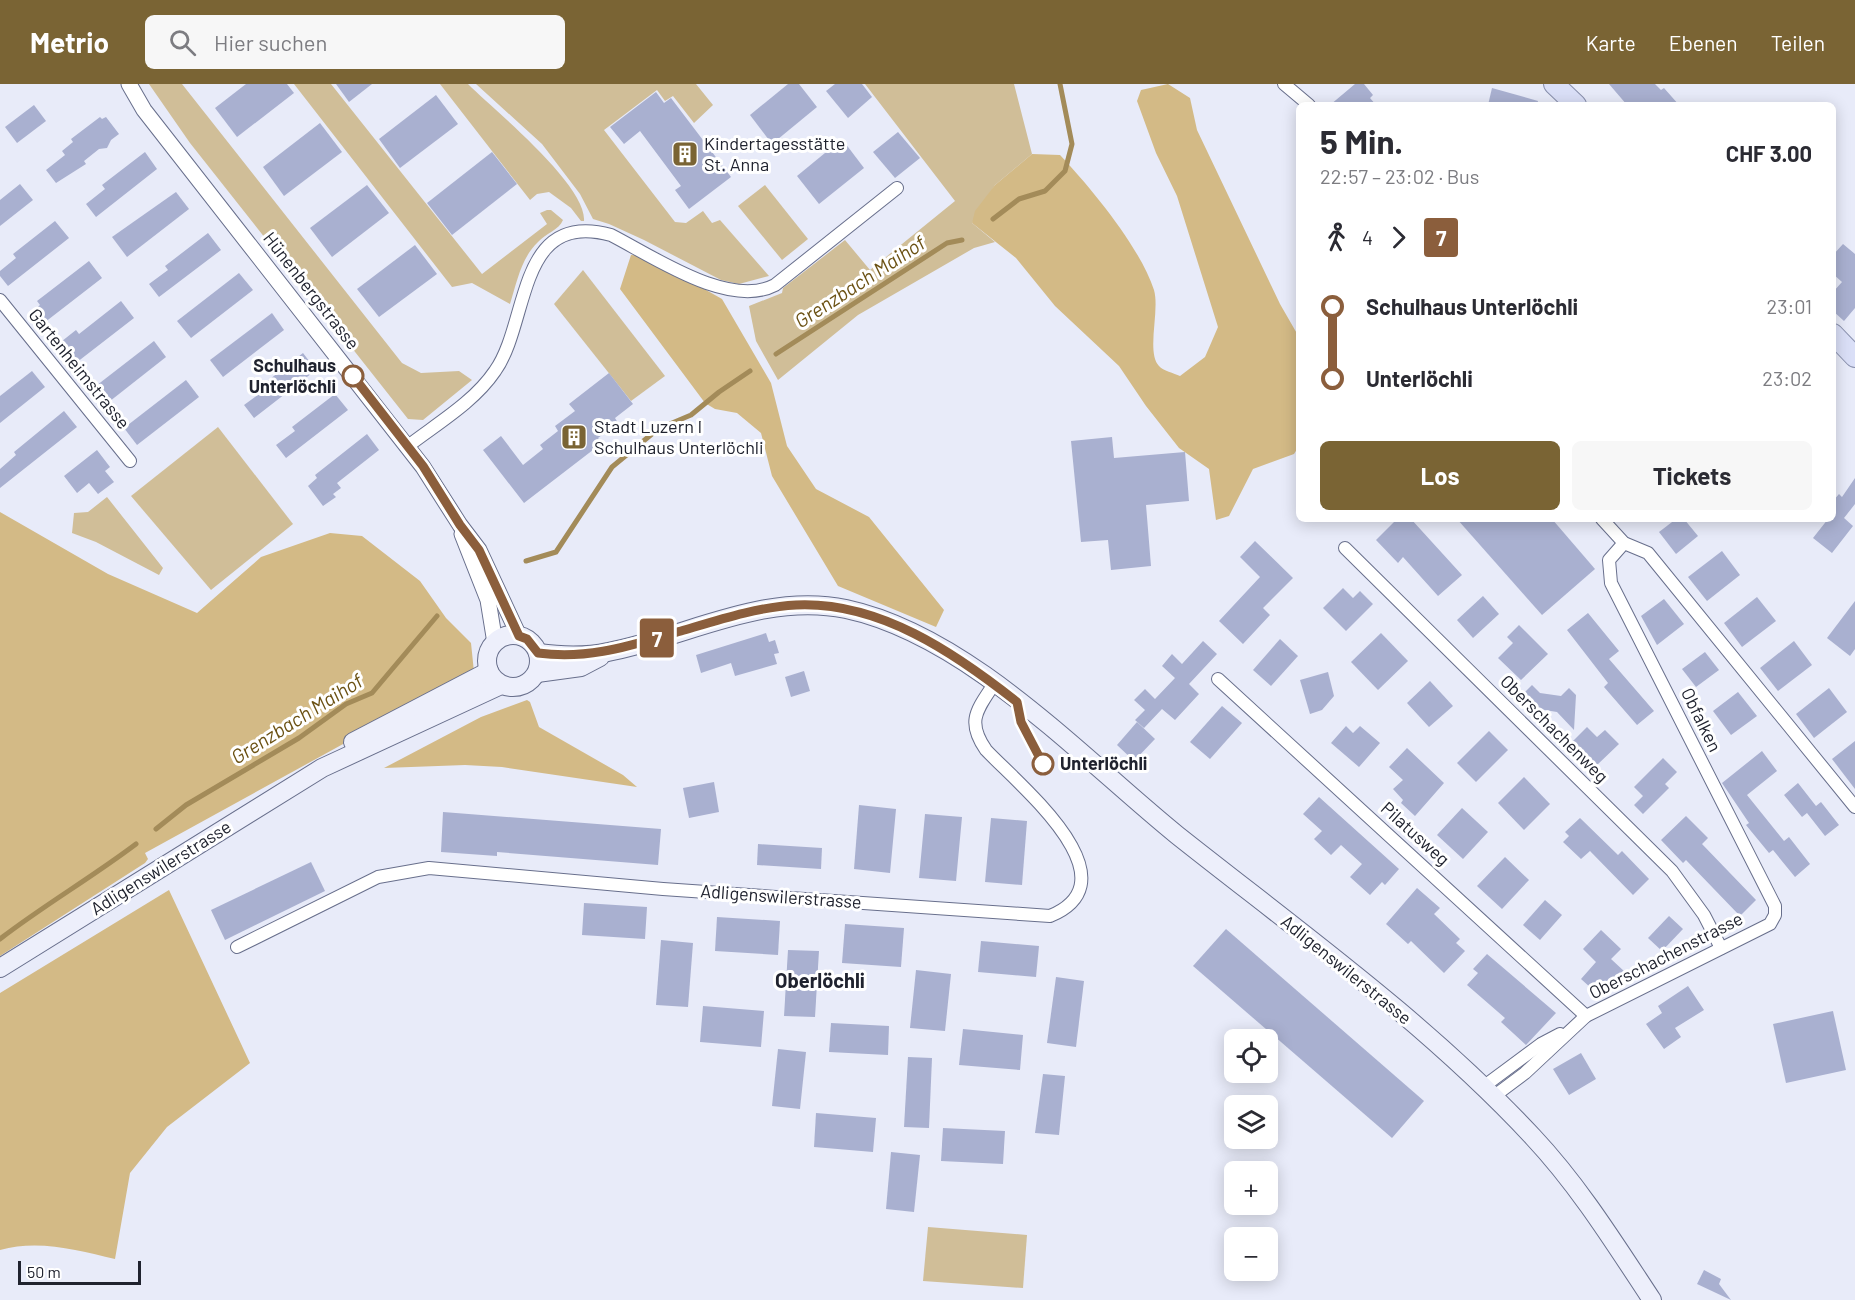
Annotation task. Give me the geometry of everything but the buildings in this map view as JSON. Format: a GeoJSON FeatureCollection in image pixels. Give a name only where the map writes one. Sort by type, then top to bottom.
{"type":"FeatureCollection","features":[{"type":"Feature","properties":{"kind":"main road"},"geometry":{"type":"LineString","coordinates":[[1554,84],[1573,102]]}},
{"type":"Feature","properties":{"kind":"main road"},"geometry":{"type":"LineString","coordinates":[[1836,337],[1855,357]]}},
{"type":"Feature","properties":{"kind":"main road","name":"Adligenswilerstrasse"},"geometry":{"type":"LineString","coordinates":[[537,674],[581,667],[607,653],[762,610],[821,605],[874,616],[918,635],[994,684],[1123,788],[1161,822],[1419,1028],[1535,1139],[1605,1228],[1652,1300]]}},
{"type":"Feature","properties":{"kind":"main road"},"geometry":{"type":"LineString","coordinates":[[506,636],[519,636],[527,639],[538,653],[537,674],[521,686],[495,678],[487,661],[495,643],[506,636]]}},
{"type":"Feature","properties":{"kind":"main road","name":"Adligenswilerstrasse"},"geometry":{"type":"LineString","coordinates":[[538,653],[556,655],[607,653]]}},
{"type":"Feature","properties":{"kind":"main road","name":"Adligenswilerstrasse"},"geometry":{"type":"LineString","coordinates":[[0,968],[322,768],[354,742],[495,678]]}},
{"type":"Feature","properties":{"kind":"street","name":"Hünenbergstrasse"},"geometry":{"type":"LineString","coordinates":[[129,84],[144,110],[408,446],[437,487],[460,525],[479,550],[519,636]]}},
{"type":"Feature","properties":{"kind":"street"},"geometry":{"type":"LineString","coordinates":[[1284,84],[1305,102]]}},
{"type":"Feature","properties":{"kind":"street"},"geometry":{"type":"LineString","coordinates":[[408,446],[471,397],[497,369],[506,351],[533,266],[542,252],[556,240],[596,231],[611,235],[715,287],[735,292],[758,292],[775,285],[897,188]]}},
{"type":"Feature","properties":{"kind":"street","name":"Gartenheimstrasse"},"geometry":{"type":"LineString","coordinates":[[0,300],[130,460]]}},
{"type":"Feature","properties":{"kind":"street"},"geometry":{"type":"LineString","coordinates":[[1605,522],[1624,543],[1648,553],[1855,807]]}},
{"type":"Feature","properties":{"kind":"street","name":"Hünenbergstrasse"},"geometry":{"type":"LineString","coordinates":[[460,525],[469,555],[488,600],[495,643]]}},
{"type":"Feature","properties":{"kind":"street","name":"Obfalken"},"geometry":{"type":"LineString","coordinates":[[1624,543],[1609,560],[1611,583],[1775,906],[1775,915]]}},
{"type":"Feature","properties":{"kind":"street","name":"Oberschachenweg"},"geometry":{"type":"LineString","coordinates":[[1345,548],[1672,871],[1704,915],[1721,948]]}},
{"type":"Feature","properties":{"kind":"street","name":"Pilatusweg"},"geometry":{"type":"LineString","coordinates":[[1218,679],[1586,1016]]}},
{"type":"Feature","properties":{"kind":"street","name":"Adligenswilerstrasse"},"geometry":{"type":"LineString","coordinates":[[237,947],[378,878],[429,868],[663,889],[1050,916],[1066,909],[1076,899],[1082,888],[1082,875],[1070,842],[1058,825],[977,738],[974,724],[977,710],[994,684]]}},
{"type":"Feature","properties":{"kind":"street","name":"Oberschachenstrasse"},"geometry":{"type":"LineString","coordinates":[[1488,1092],[1525,1073],[1571,1027],[1586,1016],[1770,924],[1775,915]]}},
{"type":"Feature","properties":{"kind":"shaded area"},"geometry":{"type":"Polygon","coordinates":[[[149,84],[182,84],[402,363],[421,373],[459,371],[472,380],[423,420],[408,419],[190,143],[149,84]]]}},
{"type":"Feature","properties":{"kind":"shaded area"},"geometry":{"type":"Polygon","coordinates":[[[294,84],[331,84],[482,274],[547,224],[540,213],[551,210],[563,220],[527,255],[510,304],[472,283],[452,287],[294,84]]]}},
{"type":"Feature","properties":{"kind":"shaded area"},"geometry":{"type":"Polygon","coordinates":[[[440,84],[468,84],[536,148],[571,188],[581,206],[584,221],[581,221],[571,208],[549,192],[537,194],[530,200],[440,84]]]}},
{"type":"Feature","properties":{"kind":"shaded area"},"geometry":{"type":"Polygon","coordinates":[[[476,84],[696,84],[713,105],[694,123],[673,96],[665,101],[657,90],[604,130],[675,222],[686,223],[703,211],[712,223],[720,220],[769,276],[739,284],[721,280],[644,240],[593,219],[580,194],[542,144],[476,84]]]}},
{"type":"Feature","properties":{"kind":"shaded area"},"geometry":{"type":"Polygon","coordinates":[[[865,84],[1014,84],[1032,154],[995,185],[972,223],[995,242],[974,248],[858,315],[778,380],[756,341],[749,306],[782,293],[783,288],[845,240],[870,270],[955,201],[865,84]]]}},
{"type":"Feature","properties":{"kind":"shaded area"},"geometry":{"type":"Polygon","coordinates":[[[1168,84],[1190,98],[1197,130],[1280,304],[1296,332],[1296,451],[1294,454],[1253,469],[1229,516],[1216,520],[1209,469],[1179,448],[1146,406],[1119,366],[1055,306],[1016,258],[972,223],[975,211],[995,185],[1032,154],[1060,155],[1100,201],[1138,255],[1147,273],[1154,290],[1153,341],[1155,360],[1159,366],[1180,376],[1205,357],[1218,327],[1177,196],[1156,153],[1137,101],[1141,90],[1168,84]]]}},
{"type":"Feature","properties":{"kind":"shaded area"},"geometry":{"type":"Polygon","coordinates":[[[765,185],[808,239],[782,260],[738,206],[765,185]]]}},
{"type":"Feature","properties":{"kind":"shaded area"},"geometry":{"type":"Polygon","coordinates":[[[631,255],[646,256],[722,299],[771,383],[787,446],[816,489],[869,517],[944,610],[936,627],[838,586],[772,476],[761,433],[737,413],[715,409],[705,403],[620,289],[631,255]]]}},
{"type":"Feature","properties":{"kind":"shaded area"},"geometry":{"type":"Polygon","coordinates":[[[583,270],[665,376],[631,401],[554,304],[583,270]]]}},
{"type":"Feature","properties":{"kind":"shaded area"},"geometry":{"type":"Polygon","coordinates":[[[218,427],[293,524],[211,590],[131,496],[218,427]]]}},
{"type":"Feature","properties":{"kind":"shaded area"},"geometry":{"type":"Polygon","coordinates":[[[107,497],[163,568],[159,575],[96,542],[72,533],[74,513],[88,512],[107,497]]]}},
{"type":"Feature","properties":{"kind":"shaded area"},"geometry":{"type":"Polygon","coordinates":[[[0,512],[108,574],[197,613],[261,557],[330,533],[362,536],[420,581],[446,618],[471,643],[474,672],[145,853],[148,859],[145,863],[0,956],[0,512]]]}},
{"type":"Feature","properties":{"kind":"shaded area"},"geometry":{"type":"Polygon","coordinates":[[[527,700],[530,702],[539,727],[623,775],[637,787],[502,767],[465,765],[384,768],[481,717],[527,700]]]}},
{"type":"Feature","properties":{"kind":"shaded area"},"geometry":{"type":"Polygon","coordinates":[[[169,890],[250,1063],[167,1127],[130,1173],[115,1259],[58,1247],[29,1246],[0,1250],[0,993],[169,890]]]}},
{"type":"Feature","properties":{"kind":"shaded area"},"geometry":{"type":"Polygon","coordinates":[[[928,1227],[1027,1235],[1023,1288],[923,1281],[928,1227]]]}},
{"type":"Feature","properties":{"kind":"waterway","name":"Grenzbach Maihof"},"geometry":{"type":"LineString","coordinates":[[993,219],[1019,199],[1045,191],[1065,171],[1072,144],[1060,84]]}},
{"type":"Feature","properties":{"kind":"waterway","name":"Grenzbach Maihof"},"geometry":{"type":"LineString","coordinates":[[776,354],[947,243],[962,240]]}},
{"type":"Feature","properties":{"kind":"waterway","name":"Grenzbach Maihof"},"geometry":{"type":"LineString","coordinates":[[526,561],[556,552],[612,467],[658,429],[691,415],[750,371]]}},
{"type":"Feature","properties":{"kind":"waterway","name":"Grenzbach Maihof"},"geometry":{"type":"LineString","coordinates":[[156,829],[186,805],[299,738],[346,704],[372,693],[437,616]]}},
{"type":"Feature","properties":{"kind":"waterway"},"geometry":{"type":"LineString","coordinates":[[0,939],[136,844]]}},
{"type":"Feature","properties":{"kind":"bus line","name":"7"},"geometry":{"type":"LineString","coordinates":[[353,376],[437,487],[460,525],[479,550],[519,636],[534,645],[538,653],[556,655],[607,653],[762,610],[795,605],[821,605],[846,609],[874,616],[918,635],[957,658],[1017,702],[1021,722],[1043,764]]}},
{"type":"Feature","properties":{"kind":"place","name":"Kindertagesstätte St. Anna"},"geometry":{"type":"Point","coordinates":[685,154]}},
{"type":"Feature","properties":{"kind":"place","name":"Schulhaus Unterlöchli"},"geometry":{"type":"Point","coordinates":[353,376]}},
{"type":"Feature","properties":{"kind":"place","name":"Stadt Luzern I Schulhaus Unterlöchli"},"geometry":{"type":"Point","coordinates":[574,437]}},
{"type":"Feature","properties":{"kind":"place","name":"Unterlöchli"},"geometry":{"type":"Point","coordinates":[1043,764]}},
{"type":"Feature","properties":{"kind":"district","name":"Oberlöchli"},"geometry":{"type":"Point","coordinates":[820,981]}}]}
